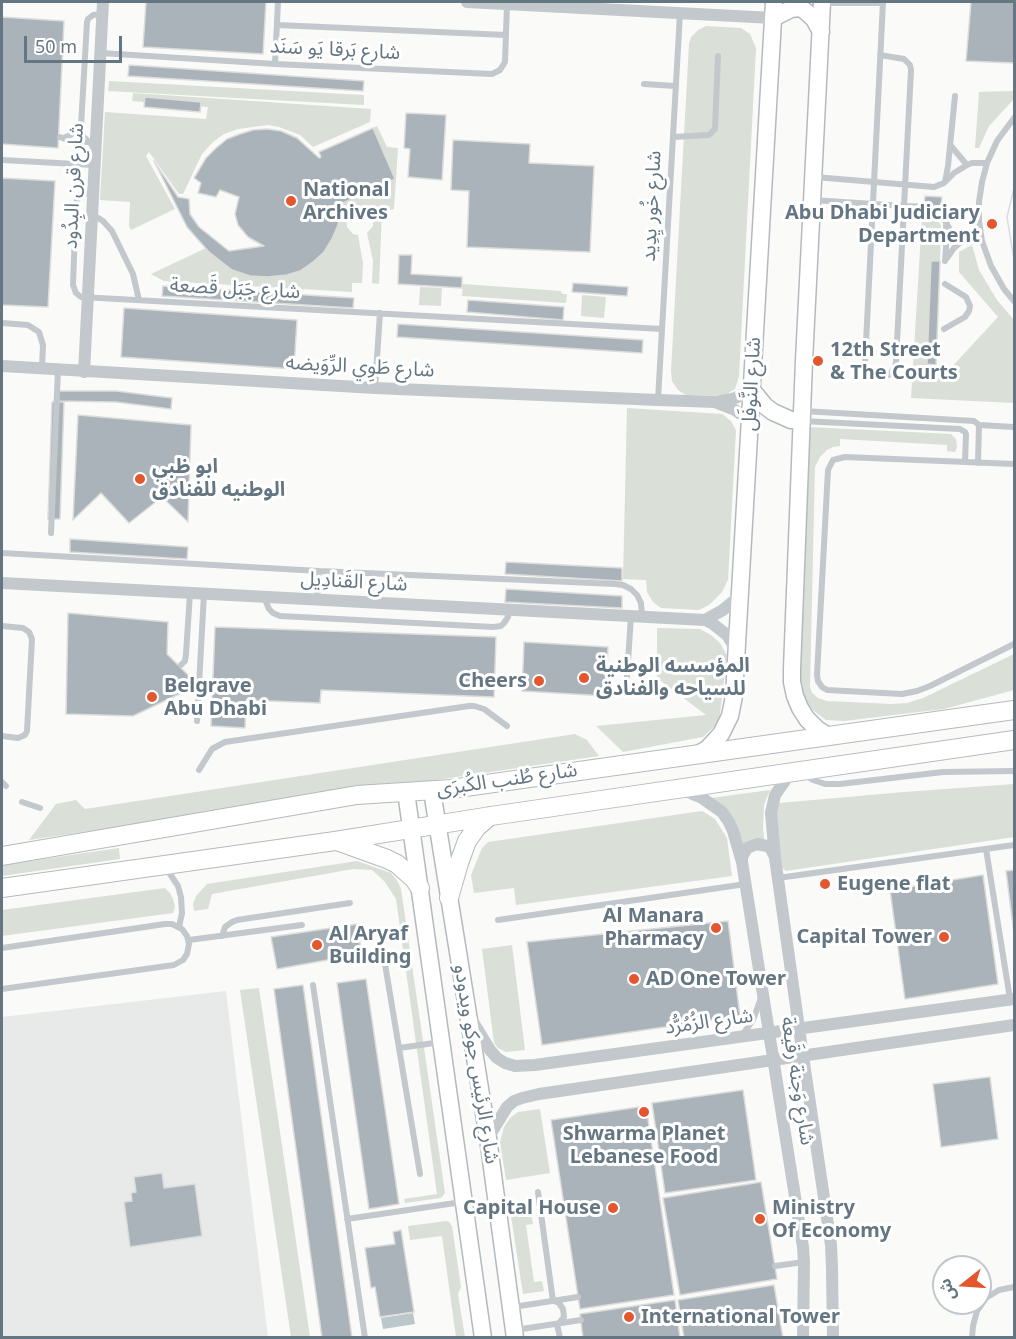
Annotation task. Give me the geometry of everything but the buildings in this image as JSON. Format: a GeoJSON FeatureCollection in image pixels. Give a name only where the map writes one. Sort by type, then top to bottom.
{"type":"FeatureCollection","features":[{"type":"Feature","properties":{"kind":"main road"},"geometry":{"type":"LineString","coordinates":[[933,721],[1014,700]]}},
{"type":"Feature","properties":{"kind":"main road","name":"شارع طُنب الكُبرَى"},"geometry":{"type":"LineString","coordinates":[[2,856],[357,795],[451,789],[1014,710]]}},
{"type":"Feature","properties":{"kind":"main road","name":"شارع طُنب الكُبرَى"},"geometry":{"type":"LineString","coordinates":[[2,888],[1014,740]]}},
{"type":"Feature","properties":{"kind":"main road"},"geometry":{"type":"LineString","coordinates":[[449,898],[467,841],[477,827],[491,816]]}},
{"type":"Feature","properties":{"kind":"main road"},"geometry":{"type":"LineString","coordinates":[[335,841],[397,864],[414,879],[420,888]]}},
{"type":"Feature","properties":{"kind":"street"},"geometry":{"type":"LineString","coordinates":[[467,2],[595,5],[680,13],[798,8],[810,14],[821,32]]}},
{"type":"Feature","properties":{"kind":"street"},"geometry":{"type":"LineString","coordinates":[[822,2],[792,682],[795,696],[807,719],[828,736]]}},
{"type":"Feature","properties":{"kind":"street","name":"شارع قرن البِدُود"},"geometry":{"type":"LineString","coordinates":[[84,372],[93,192],[93,143],[102,8]]}},
{"type":"Feature","properties":{"kind":"street","name":"شارع النَّوفَل"},"geometry":{"type":"LineString","coordinates":[[698,754],[707,749],[721,734],[730,716],[734,696],[773,10]]}},
{"type":"Feature","properties":{"kind":"street","name":"شارع طَوِي الرِّوَيضه"},"geometry":{"type":"LineString","coordinates":[[2,366],[375,388],[716,402],[735,398],[752,390]]}},
{"type":"Feature","properties":{"kind":"street"},"geometry":{"type":"LineString","coordinates":[[752,390],[773,412],[791,420],[802,416]]}},
{"type":"Feature","properties":{"kind":"street","name":"شارع طَوِي الرِّوَيضه"},"geometry":{"type":"LineString","coordinates":[[716,402],[735,410],[750,421]]}},
{"type":"Feature","properties":{"kind":"street","name":"شارع القَنادِيل"},"geometry":{"type":"LineString","coordinates":[[2,583],[705,620]]}},
{"type":"Feature","properties":{"kind":"street"},"geometry":{"type":"LineString","coordinates":[[705,620],[723,610],[740,596]]}},
{"type":"Feature","properties":{"kind":"street"},"geometry":{"type":"LineString","coordinates":[[705,620],[727,635],[737,651]]}},
{"type":"Feature","properties":{"kind":"street","name":"شارع وَجنة رقَيعة"},"geometry":{"type":"LineString","coordinates":[[794,771],[780,787],[773,804],[772,825],[831,1245],[833,1338]]}},
{"type":"Feature","properties":{"kind":"street","name":"شارع وَجنة رقَيعة"},"geometry":{"type":"LineString","coordinates":[[680,788],[702,798],[722,812],[733,831],[742,862],[804,1262],[803,1338]]}},
{"type":"Feature","properties":{"kind":"street","name":"شارع الرئيس جوكو ويدودو"},"geometry":{"type":"LineString","coordinates":[[432,791],[488,1138],[515,1334]]}},
{"type":"Feature","properties":{"kind":"street","name":"شارع الرئيس جوكو ويدودو"},"geometry":{"type":"LineString","coordinates":[[406,792],[483,1338]]}},
{"type":"Feature","properties":{"kind":"street"},"geometry":{"type":"LineString","coordinates":[[742,862],[747,848],[757,844],[767,846],[774,853],[775,858]]}},
{"type":"Feature","properties":{"kind":"street","name":"شارع الزُمُرُّد"},"geometry":{"type":"LineString","coordinates":[[469,1016],[497,1058],[515,1066],[1012,999]]}},
{"type":"Feature","properties":{"kind":"street"},"geometry":{"type":"LineString","coordinates":[[488,1138],[507,1107],[514,1101],[539,1094],[1014,1025]]}},
{"type":"Feature","properties":{"kind":"lane"},"geometry":{"type":"LineString","coordinates":[[275,64],[278,2]]}},
{"type":"Feature","properties":{"kind":"lane"},"geometry":{"type":"LineString","coordinates":[[822,2],[883,2],[880,55],[865,363],[869,372],[879,377],[888,375],[896,362],[911,70],[910,65],[904,59],[880,55]]}},
{"type":"Feature","properties":{"kind":"lane","name":"شارع بَرقا يَو سَنَد"},"geometry":{"type":"LineString","coordinates":[[100,53],[492,74],[501,70],[505,62],[507,4]]}},
{"type":"Feature","properties":{"kind":"lane"},"geometry":{"type":"LineString","coordinates":[[93,143],[83,136],[81,126],[87,22],[102,8]]}},
{"type":"Feature","properties":{"kind":"lane","name":"شارع خُور يِدِيد"},"geometry":{"type":"LineString","coordinates":[[658,400],[680,13]]}},
{"type":"Feature","properties":{"kind":"lane"},"geometry":{"type":"LineString","coordinates":[[277,25],[506,35]]}},
{"type":"Feature","properties":{"kind":"lane"},"geometry":{"type":"LineString","coordinates":[[673,137],[709,135],[715,129],[718,56]]}},
{"type":"Feature","properties":{"kind":"lane"},"geometry":{"type":"LineString","coordinates":[[644,84],[675,86]]}},
{"type":"Feature","properties":{"kind":"lane"},"geometry":{"type":"LineString","coordinates":[[944,183],[948,166],[955,96]]}},
{"type":"Feature","properties":{"kind":"lane"},"geometry":{"type":"LineString","coordinates":[[1014,118],[997,141],[987,163],[979,202],[982,240],[991,266],[1014,301]]}},
{"type":"Feature","properties":{"kind":"lane"},"geometry":{"type":"LineString","coordinates":[[81,126],[74,133],[62,137],[70,141],[93,143]]}},
{"type":"Feature","properties":{"kind":"lane"},"geometry":{"type":"LineString","coordinates":[[950,146],[967,165]]}},
{"type":"Feature","properties":{"kind":"lane"},"geometry":{"type":"LineString","coordinates":[[2,160],[94,165]]}},
{"type":"Feature","properties":{"kind":"lane"},"geometry":{"type":"LineString","coordinates":[[813,176],[934,187],[944,183],[967,165],[987,163]]}},
{"type":"Feature","properties":{"kind":"lane"},"geometry":{"type":"LineString","coordinates":[[88,298],[78,295],[74,289],[76,199],[81,194],[93,192]]}},
{"type":"Feature","properties":{"kind":"lane"},"geometry":{"type":"LineString","coordinates":[[812,200],[931,207],[941,213],[956,236],[982,240]]}},
{"type":"Feature","properties":{"kind":"lane"},"geometry":{"type":"LineString","coordinates":[[92,214],[112,231],[133,274],[139,300]]}},
{"type":"Feature","properties":{"kind":"lane"},"geometry":{"type":"LineString","coordinates":[[946,223],[945,261],[964,239]]}},
{"type":"Feature","properties":{"kind":"lane"},"geometry":{"type":"LineString","coordinates":[[944,329],[965,316],[970,306],[966,297],[945,284]]}},
{"type":"Feature","properties":{"kind":"lane","name":"شارع جَبَل قَصعة"},"geometry":{"type":"LineString","coordinates":[[88,298],[662,329]]}},
{"type":"Feature","properties":{"kind":"lane"},"geometry":{"type":"LineString","coordinates":[[375,388],[380,313]]}},
{"type":"Feature","properties":{"kind":"lane"},"geometry":{"type":"LineString","coordinates":[[2,323],[28,325],[39,333],[43,341],[42,369]]}},
{"type":"Feature","properties":{"kind":"lane"},"geometry":{"type":"LineString","coordinates":[[51,533],[58,370]]}},
{"type":"Feature","properties":{"kind":"lane"},"geometry":{"type":"LineString","coordinates":[[802,416],[889,416],[972,421],[979,425],[1014,427]]}},
{"type":"Feature","properties":{"kind":"lane"},"geometry":{"type":"LineString","coordinates":[[802,416],[889,426],[963,430],[967,437],[965,462]]}},
{"type":"Feature","properties":{"kind":"lane"},"geometry":{"type":"LineString","coordinates":[[889,416],[889,426]]}},
{"type":"Feature","properties":{"kind":"lane"},"geometry":{"type":"LineString","coordinates":[[978,463],[979,425]]}},
{"type":"Feature","properties":{"kind":"lane"},"geometry":{"type":"LineString","coordinates":[[1014,464],[845,457],[833,460],[828,470],[824,526],[818,681],[822,687],[833,691],[902,694],[917,691],[943,680],[1014,644]]}},
{"type":"Feature","properties":{"kind":"lane"},"geometry":{"type":"LineString","coordinates":[[2,553],[623,585],[638,595],[641,603],[626,692]]}},
{"type":"Feature","properties":{"kind":"lane"},"geometry":{"type":"LineString","coordinates":[[317,600],[319,570]]}},
{"type":"Feature","properties":{"kind":"lane"},"geometry":{"type":"LineString","coordinates":[[181,665],[186,654],[190,593]]}},
{"type":"Feature","properties":{"kind":"lane"},"geometry":{"type":"LineString","coordinates":[[198,721],[204,594]]}},
{"type":"Feature","properties":{"kind":"lane"},"geometry":{"type":"LineString","coordinates":[[263,597],[269,609],[276,615],[284,617],[493,627],[504,623],[509,610]]}},
{"type":"Feature","properties":{"kind":"lane"},"geometry":{"type":"LineString","coordinates":[[2,626],[23,628],[29,632],[32,639],[27,731],[25,735],[18,738],[2,736]]}},
{"type":"Feature","properties":{"kind":"lane"},"geometry":{"type":"LineString","coordinates":[[199,770],[212,749],[225,742],[468,706],[484,710],[507,726]]}},
{"type":"Feature","properties":{"kind":"lane"},"geometry":{"type":"LineString","coordinates":[[794,771],[825,784],[943,772],[1014,771]]}},
{"type":"Feature","properties":{"kind":"lane"},"geometry":{"type":"LineString","coordinates":[[22,802],[40,808]]}},
{"type":"Feature","properties":{"kind":"lane"},"geometry":{"type":"LineString","coordinates":[[778,878],[1014,845]]}},
{"type":"Feature","properties":{"kind":"lane"},"geometry":{"type":"LineString","coordinates":[[986,849],[1012,999]]}},
{"type":"Feature","properties":{"kind":"lane"},"geometry":{"type":"LineString","coordinates":[[160,865],[178,886],[183,913],[179,927]]}},
{"type":"Feature","properties":{"kind":"lane"},"geometry":{"type":"LineString","coordinates":[[498,920],[746,884]]}},
{"type":"Feature","properties":{"kind":"lane"},"geometry":{"type":"LineString","coordinates":[[222,936],[225,927],[237,920],[350,903]]}},
{"type":"Feature","properties":{"kind":"lane"},"geometry":{"type":"LineString","coordinates":[[2,948],[165,924],[179,927],[189,940],[187,954],[183,960],[174,965],[2,989]]}},
{"type":"Feature","properties":{"kind":"lane"},"geometry":{"type":"LineString","coordinates":[[189,940],[302,925]]}},
{"type":"Feature","properties":{"kind":"lane"},"geometry":{"type":"LineString","coordinates":[[385,964],[420,1174]]}},
{"type":"Feature","properties":{"kind":"lane"},"geometry":{"type":"LineString","coordinates":[[313,984],[365,1338]]}},
{"type":"Feature","properties":{"kind":"lane"},"geometry":{"type":"LineString","coordinates":[[740,1037],[753,1020],[763,992]]}},
{"type":"Feature","properties":{"kind":"lane"},"geometry":{"type":"LineString","coordinates":[[399,1048],[441,1041]]}},
{"type":"Feature","properties":{"kind":"lane"},"geometry":{"type":"LineString","coordinates":[[538,1192],[554,1301]]}},
{"type":"Feature","properties":{"kind":"lane"},"geometry":{"type":"LineString","coordinates":[[347,1219],[464,1202]]}},
{"type":"Feature","properties":{"kind":"lane"},"geometry":{"type":"LineString","coordinates":[[775,1266],[804,1262]]}},
{"type":"Feature","properties":{"kind":"lane"},"geometry":{"type":"LineString","coordinates":[[972,1338],[977,1311],[986,1298],[999,1290],[1014,1287]]}},
{"type":"Feature","properties":{"kind":"lane"},"geometry":{"type":"LineString","coordinates":[[511,1308],[578,1297]]}},
{"type":"Feature","properties":{"kind":"lane"},"geometry":{"type":"LineString","coordinates":[[554,1301],[559,1303],[563,1309],[564,1317],[558,1323]]}},
{"type":"Feature","properties":{"kind":"lane"},"geometry":{"type":"LineString","coordinates":[[515,1334],[580,1320]]}},
{"type":"Feature","properties":{"kind":"lane"},"geometry":{"type":"LineString","coordinates":[[558,1323],[560,1338]]}},
{"type":"Feature","properties":{"kind":"shaded area"},"geometry":{"type":"Polygon","coordinates":[[[706,26],[741,28],[750,34],[756,48],[739,376],[735,389],[723,396],[686,395],[678,390],[672,381],[671,371],[689,44],[691,37],[706,26]]]}},
{"type":"Feature","properties":{"kind":"shaded area"},"geometry":{"type":"Polygon","coordinates":[[[109,81],[364,95],[364,105],[108,91],[109,81]]]}},
{"type":"Feature","properties":{"kind":"shaded area"},"geometry":{"type":"Polygon","coordinates":[[[1014,91],[1014,99],[989,126],[979,148],[975,148],[979,92],[1014,91]]]}},
{"type":"Feature","properties":{"kind":"shaded area"},"geometry":{"type":"Polygon","coordinates":[[[133,93],[371,109],[370,122],[313,147],[300,135],[268,125],[238,129],[224,134],[202,154],[183,194],[179,194],[149,152],[146,156],[175,209],[131,230],[129,226],[130,202],[100,200],[105,112],[206,119],[208,107],[132,101],[133,93]]]}},
{"type":"Feature","properties":{"kind":"shaded area"},"geometry":{"type":"Polygon","coordinates":[[[377,126],[387,147],[398,148],[394,209],[382,212],[379,284],[372,283],[373,261],[367,233],[373,226],[373,217],[368,210],[359,207],[351,210],[346,218],[347,227],[353,234],[358,235],[363,263],[362,283],[352,283],[352,292],[164,281],[151,274],[206,248],[232,270],[250,276],[268,277],[300,271],[324,252],[332,239],[338,225],[341,204],[394,179],[373,128],[377,126]]]}},
{"type":"Feature","properties":{"kind":"shaded area"},"geometry":{"type":"Polygon","coordinates":[[[922,217],[936,217],[941,226],[940,261],[931,261],[927,364],[936,365],[936,371],[948,371],[998,317],[959,272],[959,252],[972,245],[979,270],[997,300],[1014,320],[1014,403],[911,398],[922,217]]]}},
{"type":"Feature","properties":{"kind":"shaded area"},"geometry":{"type":"Polygon","coordinates":[[[463,284],[561,291],[562,294],[567,294],[566,303],[462,296],[463,284]]]}},
{"type":"Feature","properties":{"kind":"shaded area"},"geometry":{"type":"Polygon","coordinates":[[[420,287],[442,288],[441,306],[419,305],[420,287]]]}},
{"type":"Feature","properties":{"kind":"shaded area"},"geometry":{"type":"Polygon","coordinates":[[[582,295],[606,297],[604,318],[581,316],[582,295]]]}},
{"type":"Feature","properties":{"kind":"shaded area"},"geometry":{"type":"Polygon","coordinates":[[[627,408],[722,414],[731,421],[736,430],[728,580],[722,592],[709,605],[699,610],[661,608],[653,602],[647,592],[646,580],[623,579],[627,408]]]}},
{"type":"Feature","properties":{"kind":"shaded area"},"geometry":{"type":"Polygon","coordinates":[[[808,427],[951,434],[956,439],[957,447],[955,452],[947,451],[947,445],[840,439],[840,446],[827,450],[820,457],[815,467],[810,687],[812,693],[827,701],[907,703],[923,698],[1014,654],[1014,690],[944,709],[844,721],[826,720],[803,698],[799,685],[808,427]]]}},
{"type":"Feature","properties":{"kind":"shaded area"},"geometry":{"type":"Polygon","coordinates":[[[657,628],[700,629],[720,643],[727,655],[719,722],[703,737],[623,752],[596,726],[706,715],[657,678],[657,628]]]}},
{"type":"Feature","properties":{"kind":"shaded area"},"geometry":{"type":"Polygon","coordinates":[[[575,734],[587,740],[599,756],[29,840],[56,804],[76,800],[85,809],[575,734]]]}},
{"type":"Feature","properties":{"kind":"shaded area"},"geometry":{"type":"Polygon","coordinates":[[[1014,784],[1014,837],[786,871],[781,867],[776,814],[779,803],[1014,784]]]}},
{"type":"Feature","properties":{"kind":"shaded area"},"geometry":{"type":"Polygon","coordinates":[[[770,790],[764,805],[765,844],[741,846],[711,798],[770,790]]]}},
{"type":"Feature","properties":{"kind":"shaded area"},"geometry":{"type":"Polygon","coordinates":[[[702,811],[715,819],[727,838],[732,876],[516,905],[514,888],[474,893],[471,875],[482,848],[488,842],[702,811]]]}},
{"type":"Feature","properties":{"kind":"shaded area"},"geometry":{"type":"Polygon","coordinates":[[[119,848],[120,859],[2,876],[2,865],[119,848]]]}},
{"type":"Feature","properties":{"kind":"shaded area"},"geometry":{"type":"Polygon","coordinates":[[[357,861],[391,873],[401,889],[445,1193],[441,1198],[405,1203],[404,1199],[437,1194],[396,899],[385,882],[372,870],[353,869],[212,894],[208,909],[194,911],[193,904],[196,896],[207,884],[357,861]]]}},
{"type":"Feature","properties":{"kind":"shaded area"},"geometry":{"type":"Polygon","coordinates":[[[165,888],[173,899],[175,907],[173,913],[2,936],[2,910],[165,888]]]}},
{"type":"Feature","properties":{"kind":"shaded area"},"geometry":{"type":"Polygon","coordinates":[[[512,945],[525,1050],[506,1052],[494,1043],[482,949],[512,945]]]}},
{"type":"Feature","properties":{"kind":"shaded area"},"geometry":{"type":"Polygon","coordinates":[[[259,988],[310,1337],[291,1337],[240,990],[259,988]]]}},
{"type":"Feature","properties":{"kind":"shaded area"},"geometry":{"type":"Polygon","coordinates":[[[226,991],[268,1337],[2,1337],[2,1017],[226,991]]]}},
{"type":"Feature","properties":{"kind":"shaded area"},"geometry":{"type":"Polygon","coordinates":[[[540,1109],[550,1173],[506,1180],[500,1142],[504,1127],[518,1112],[540,1109]]]}},
{"type":"Feature","properties":{"kind":"shaded area"},"geometry":{"type":"Polygon","coordinates":[[[530,1209],[533,1224],[526,1225],[534,1282],[542,1281],[544,1291],[523,1294],[511,1216],[514,1211],[530,1209]]]}},
{"type":"Feature","properties":{"kind":"shaded area"},"geometry":{"type":"Polygon","coordinates":[[[446,1221],[452,1226],[461,1287],[458,1294],[465,1337],[456,1337],[442,1236],[410,1240],[408,1226],[446,1221]]]}},
{"type":"Feature","properties":{"kind":"shaded area"},"geometry":{"type":"Polygon","coordinates":[[[413,1313],[415,1324],[383,1329],[381,1318],[413,1313]]]}},
{"type":"Feature","properties":{"kind":"place","name":"National Archives"},"geometry":{"type":"Point","coordinates":[291,201]}},
{"type":"Feature","properties":{"kind":"place","name":"Abu Dhabi Judiciary Department"},"geometry":{"type":"Point","coordinates":[992,224]}},
{"type":"Feature","properties":{"kind":"place","name":"12th Street & The Courts"},"geometry":{"type":"Point","coordinates":[818,361]}},
{"type":"Feature","properties":{"kind":"place","name":"ابو ظبي الوطنيه للفنادق"},"geometry":{"type":"Point","coordinates":[140,479]}},
{"type":"Feature","properties":{"kind":"place","name":"المؤسسه الوطنية للسياحه والفنادق"},"geometry":{"type":"Point","coordinates":[584,678]}},
{"type":"Feature","properties":{"kind":"place","name":"Cheers"},"geometry":{"type":"Point","coordinates":[539,681]}},
{"type":"Feature","properties":{"kind":"place","name":"Belgrave Abu Dhabi"},"geometry":{"type":"Point","coordinates":[152,697]}},
{"type":"Feature","properties":{"kind":"place","name":"Eugene flat"},"geometry":{"type":"Point","coordinates":[825,884]}},
{"type":"Feature","properties":{"kind":"place","name":"Al Manara Pharmacy"},"geometry":{"type":"Point","coordinates":[716,928]}},
{"type":"Feature","properties":{"kind":"place","name":"Capital Tower"},"geometry":{"type":"Point","coordinates":[944,937]}},
{"type":"Feature","properties":{"kind":"place","name":"Al Aryaf Building"},"geometry":{"type":"Point","coordinates":[317,945]}},
{"type":"Feature","properties":{"kind":"place","name":"AD One Tower"},"geometry":{"type":"Point","coordinates":[634,979]}},
{"type":"Feature","properties":{"kind":"place","name":"Shwarma Planet Lebanese Food"},"geometry":{"type":"Point","coordinates":[644,1112]}},
{"type":"Feature","properties":{"kind":"place","name":"Capital House"},"geometry":{"type":"Point","coordinates":[613,1208]}},
{"type":"Feature","properties":{"kind":"place","name":"Ministry Of Economy"},"geometry":{"type":"Point","coordinates":[760,1219]}},
{"type":"Feature","properties":{"kind":"place","name":"International Tower"},"geometry":{"type":"Point","coordinates":[629,1317]}}]}
